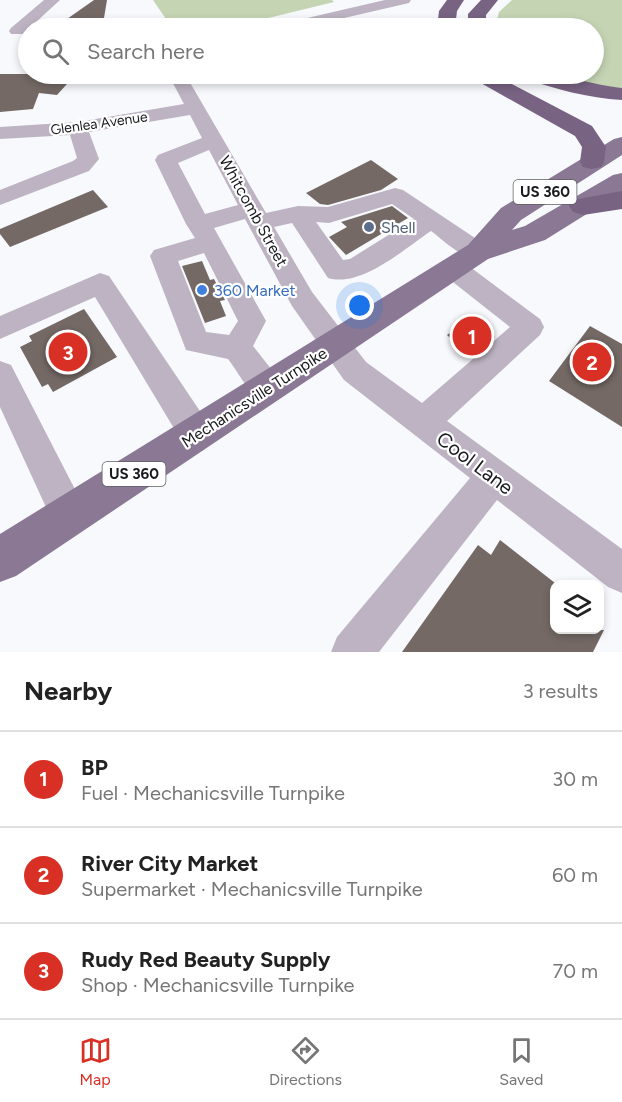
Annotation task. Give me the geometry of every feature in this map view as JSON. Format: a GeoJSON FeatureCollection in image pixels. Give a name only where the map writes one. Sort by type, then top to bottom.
{"type":"FeatureCollection","features":[{"type":"Feature","properties":{"kind":"highway"},"geometry":{"type":"LineString","coordinates":[[447,18],[448,11],[456,0]]}},
{"type":"Feature","properties":{"kind":"highway"},"geometry":{"type":"LineString","coordinates":[[477,18],[477,14],[490,0]]}},
{"type":"Feature","properties":{"kind":"highway"},"geometry":{"type":"LineString","coordinates":[[497,84],[584,131],[594,147],[592,162]]}},
{"type":"Feature","properties":{"kind":"highway"},"geometry":{"type":"LineString","coordinates":[[561,84],[606,94],[622,94]]}},
{"type":"Feature","properties":{"kind":"highway"},"geometry":{"type":"LineString","coordinates":[[584,206],[622,200]]}},
{"type":"Feature","properties":{"kind":"main road","name":"Mechanicsville Turnpike"},"geometry":{"type":"LineString","coordinates":[[466,260],[511,214],[622,144]]}},
{"type":"Feature","properties":{"kind":"main road","name":"Mechanicsville Turnpike"},"geometry":{"type":"LineString","coordinates":[[0,560],[466,260],[535,233],[584,206],[622,181]]}},
{"type":"Feature","properties":{"kind":"street"},"geometry":{"type":"LineString","coordinates":[[36,18],[53,0]]}},
{"type":"Feature","properties":{"kind":"street"},"geometry":{"type":"LineString","coordinates":[[326,18],[404,0]]}},
{"type":"Feature","properties":{"kind":"street"},"geometry":{"type":"LineString","coordinates":[[0,28],[18,31]]}},
{"type":"Feature","properties":{"kind":"street","name":"Whitcomb Street"},"geometry":{"type":"LineString","coordinates":[[183,84],[302,299],[334,346]]}},
{"type":"Feature","properties":{"kind":"street","name":"Glenlea Avenue"},"geometry":{"type":"LineString","coordinates":[[0,133],[78,128],[197,108]]}},
{"type":"Feature","properties":{"kind":"street"},"geometry":{"type":"LineString","coordinates":[[0,198],[81,166],[88,159],[78,128]]}},
{"type":"Feature","properties":{"kind":"street"},"geometry":{"type":"LineString","coordinates":[[215,140],[166,160],[252,321],[237,348]]}},
{"type":"Feature","properties":{"kind":"street"},"geometry":{"type":"LineString","coordinates":[[268,388],[237,348],[196,342],[164,256],[204,233],[257,216],[329,215],[395,195],[431,220],[530,327],[422,423]]}},
{"type":"Feature","properties":{"kind":"street"},"geometry":{"type":"LineString","coordinates":[[298,214],[337,271],[357,267],[431,220]]}},
{"type":"Feature","properties":{"kind":"street"},"geometry":{"type":"LineString","coordinates":[[0,328],[100,283],[196,434]]}},
{"type":"Feature","properties":{"kind":"street","name":"Cool Lane"},"geometry":{"type":"LineString","coordinates":[[334,346],[364,380],[622,573]]}},
{"type":"Feature","properties":{"kind":"street"},"geometry":{"type":"LineString","coordinates":[[0,374],[69,516]]}},
{"type":"Feature","properties":{"kind":"street"},"geometry":{"type":"LineString","coordinates":[[352,652],[493,477]]}},
{"type":"Feature","properties":{"kind":"green space"},"geometry":{"type":"Polygon","coordinates":[[[153,0],[332,0],[334,2],[269,18],[165,18],[153,0]]]}},
{"type":"Feature","properties":{"kind":"green space"},"geometry":{"type":"Polygon","coordinates":[[[512,0],[622,0],[622,88],[587,84],[604,84],[604,18],[498,18],[499,12],[512,0]]]}},
{"type":"Feature","properties":{"kind":"building"},"geometry":{"type":"Polygon","coordinates":[[[94,0],[107,0],[104,18],[68,18],[94,0]]]}},
{"type":"Feature","properties":{"kind":"building"},"geometry":{"type":"Polygon","coordinates":[[[0,74],[18,74],[18,84],[67,84],[57,95],[39,93],[33,109],[0,112],[0,74]]]}},
{"type":"Feature","properties":{"kind":"building"},"geometry":{"type":"Polygon","coordinates":[[[371,160],[398,179],[381,190],[328,205],[320,204],[306,193],[371,160]]]}},
{"type":"Feature","properties":{"kind":"building"},"geometry":{"type":"Polygon","coordinates":[[[93,190],[108,207],[10,247],[0,234],[0,229],[93,190]]]}},
{"type":"Feature","properties":{"kind":"building","name":"Shell"},"geometry":{"type":"Polygon","coordinates":[[[392,206],[408,218],[346,255],[329,237],[347,227],[341,222],[392,206]]]}},
{"type":"Feature","properties":{"kind":"building","name":"360 Market"},"geometry":{"type":"Polygon","coordinates":[[[202,261],[210,280],[214,279],[225,300],[220,301],[226,316],[205,323],[182,266],[202,261]]]}},
{"type":"Feature","properties":{"kind":"building"},"geometry":{"type":"Polygon","coordinates":[[[84,309],[117,357],[53,392],[48,384],[42,387],[20,347],[32,341],[29,336],[84,309]]]}},
{"type":"Feature","properties":{"kind":"building"},"geometry":{"type":"Polygon","coordinates":[[[474,318],[495,337],[469,355],[447,335],[474,318]]]}},
{"type":"Feature","properties":{"kind":"building"},"geometry":{"type":"Polygon","coordinates":[[[590,326],[622,344],[622,427],[549,381],[590,326]]]}},
{"type":"Feature","properties":{"kind":"building"},"geometry":{"type":"Polygon","coordinates":[[[500,540],[551,580],[550,634],[602,634],[593,652],[402,652],[478,545],[491,555],[500,540]]]}},
{"type":"Feature","properties":{"kind":"place","name":"Shell"},"geometry":{"type":"Point","coordinates":[369,227]}},
{"type":"Feature","properties":{"kind":"place","name":"360 Market"},"geometry":{"type":"Point","coordinates":[202,290]}},
{"type":"Feature","properties":{"kind":"place","name":"BP"},"geometry":{"type":"Point","coordinates":[472,336]}},
{"type":"Feature","properties":{"kind":"place","name":"Rudy Red Beauty Supply"},"geometry":{"type":"Point","coordinates":[68,352]}},
{"type":"Feature","properties":{"kind":"place","name":"River City Market"},"geometry":{"type":"Point","coordinates":[592,362]}}]}
